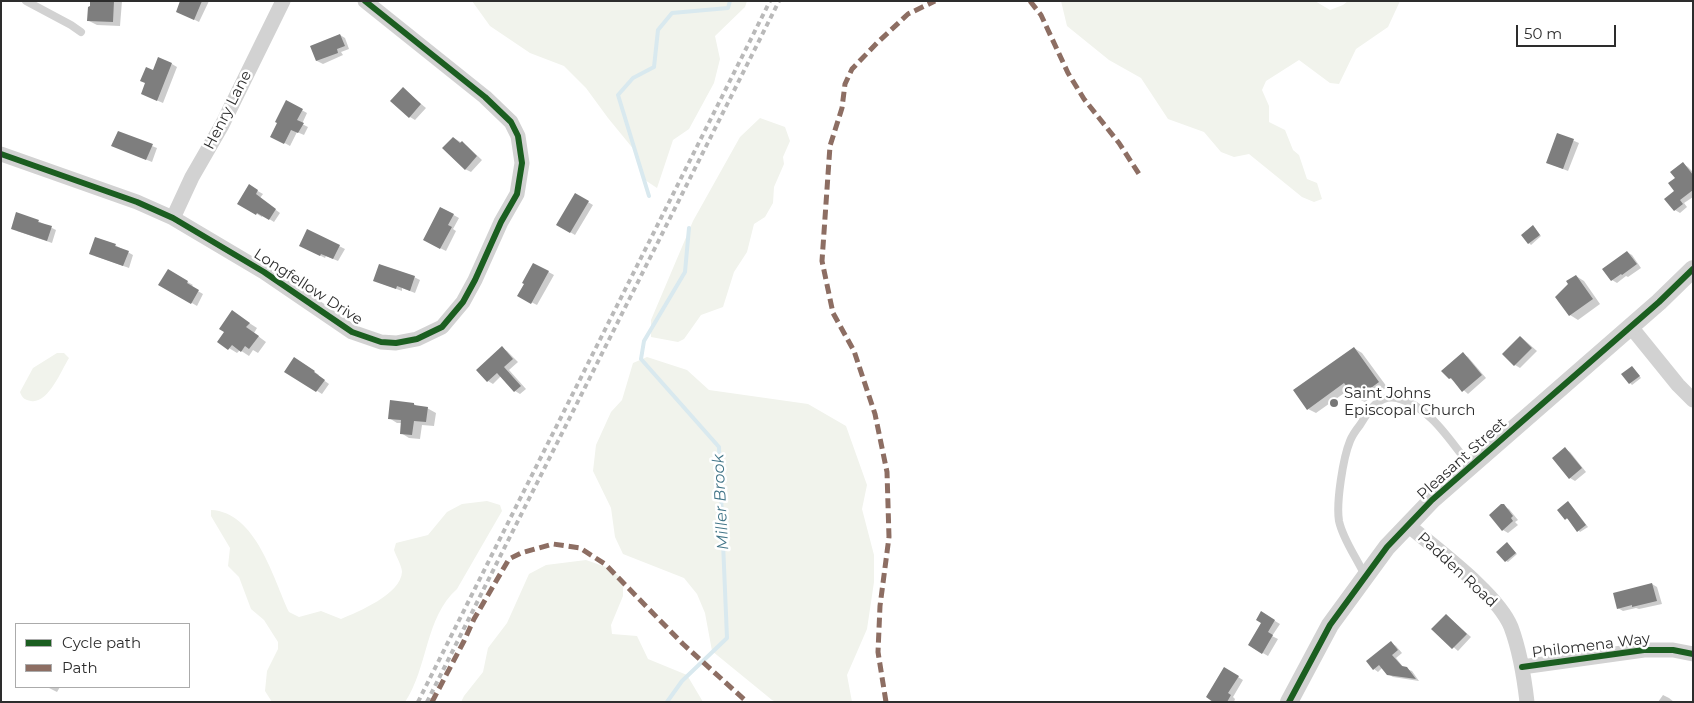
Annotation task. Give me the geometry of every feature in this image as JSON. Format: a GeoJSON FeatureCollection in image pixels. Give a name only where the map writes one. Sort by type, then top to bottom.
{"type":"FeatureCollection","features":[{"type":"Feature","properties":{"kind":"street","name":"Henry Lane"},"geometry":{"type":"LineString","coordinates":[[172,218],[192,177],[222,124],[283,1]]}},
{"type":"Feature","properties":{"kind":"street","name":"Longfellow Drive"},"geometry":{"type":"LineString","coordinates":[[1,154],[137,202],[172,218],[264,272],[352,332],[381,342],[413,341],[442,327],[462,302],[475,280],[501,222],[517,194],[522,163],[518,136],[511,122],[485,97],[365,1]]}},
{"type":"Feature","properties":{"kind":"street","name":"Pleasant Street"},"geometry":{"type":"LineString","coordinates":[[1289,702],[1330,625],[1387,547],[1432,500],[1631,327],[1693,269]]}},
{"type":"Feature","properties":{"kind":"street"},"geometry":{"type":"LineString","coordinates":[[1631,327],[1693,400]]}},
{"type":"Feature","properties":{"kind":"street","name":"Padden Road"},"geometry":{"type":"LineString","coordinates":[[1408,525],[1496,603],[1510,626],[1522,667],[1527,702]]}},
{"type":"Feature","properties":{"kind":"street","name":"Philomena Way"},"geometry":{"type":"LineString","coordinates":[[1522,667],[1644,650],[1673,650],[1693,654]]}},
{"type":"Feature","properties":{"kind":"lane"},"geometry":{"type":"LineString","coordinates":[[26,1],[71,24],[81,32]]}},
{"type":"Feature","properties":{"kind":"lane"},"geometry":{"type":"LineString","coordinates":[[1366,577],[1339,521],[1339,488],[1350,441],[1373,405],[1386,398],[1396,398],[1415,406],[1438,426],[1471,467]]}},
{"type":"Feature","properties":{"kind":"shaded area"},"geometry":{"type":"Polygon","coordinates":[[[472,1],[747,1],[745,7],[715,36],[720,59],[714,83],[689,129],[673,140],[657,188],[642,178],[635,151],[586,88],[564,66],[530,53],[490,26],[472,1]]]}},
{"type":"Feature","properties":{"kind":"shaded area"},"geometry":{"type":"Polygon","coordinates":[[[1061,1],[1315,1],[1330,10],[1348,1],[1400,1],[1388,27],[1356,49],[1339,84],[1330,83],[1299,60],[1266,81],[1262,90],[1269,106],[1269,122],[1285,130],[1293,150],[1299,155],[1307,179],[1317,183],[1322,199],[1314,202],[1302,197],[1249,154],[1234,157],[1221,152],[1204,132],[1168,119],[1141,78],[1109,60],[1067,26],[1061,1]]]}},
{"type":"Feature","properties":{"kind":"shaded area"},"geometry":{"type":"Polygon","coordinates":[[[760,118],[785,127],[790,141],[783,157],[784,164],[774,187],[773,203],[765,217],[754,224],[747,252],[734,272],[723,307],[701,315],[684,339],[678,342],[651,337],[651,320],[693,221],[740,137],[760,118]]]}},
{"type":"Feature","properties":{"kind":"shaded area"},"geometry":{"type":"Polygon","coordinates":[[[57,353],[64,353],[69,358],[53,386],[37,401],[24,398],[20,392],[33,368],[57,353]]]}},
{"type":"Feature","properties":{"kind":"shaded area"},"geometry":{"type":"Polygon","coordinates":[[[647,357],[687,370],[709,390],[808,404],[846,426],[867,485],[862,509],[874,555],[874,582],[867,629],[847,675],[852,702],[776,702],[772,700],[712,651],[705,613],[697,594],[684,578],[623,554],[615,537],[611,508],[593,471],[596,445],[611,412],[622,400],[633,363],[647,357]]]}},
{"type":"Feature","properties":{"kind":"shaded area"},"geometry":{"type":"Polygon","coordinates":[[[487,501],[500,505],[502,511],[457,589],[447,600],[439,614],[413,689],[405,702],[272,702],[265,691],[267,671],[278,649],[278,642],[264,620],[251,609],[239,577],[228,566],[230,548],[211,516],[211,510],[227,514],[240,522],[251,534],[269,565],[289,612],[299,617],[321,611],[341,619],[378,601],[387,595],[400,580],[402,572],[394,550],[396,543],[428,535],[447,512],[462,504],[487,501]]]}},
{"type":"Feature","properties":{"kind":"shaded area"},"geometry":{"type":"Polygon","coordinates":[[[586,560],[606,567],[623,579],[623,596],[611,625],[612,634],[637,636],[648,659],[687,675],[703,702],[461,702],[483,672],[488,648],[507,623],[529,574],[546,565],[586,560]]]}},
{"type":"Feature","properties":{"kind":"building"},"geometry":{"type":"Polygon","coordinates":[[[90,1],[114,1],[113,22],[87,21],[90,1]]]}},
{"type":"Feature","properties":{"kind":"building"},"geometry":{"type":"Polygon","coordinates":[[[180,1],[202,1],[194,20],[176,12],[180,1]]]}},
{"type":"Feature","properties":{"kind":"building"},"geometry":{"type":"Polygon","coordinates":[[[340,34],[345,46],[337,49],[338,53],[316,61],[310,46],[340,34]]]}},
{"type":"Feature","properties":{"kind":"building"},"geometry":{"type":"Polygon","coordinates":[[[158,57],[172,63],[157,101],[141,94],[145,83],[140,81],[146,67],[153,70],[158,57]]]}},
{"type":"Feature","properties":{"kind":"building"},"geometry":{"type":"Polygon","coordinates":[[[403,87],[421,104],[409,118],[390,101],[403,87]]]}},
{"type":"Feature","properties":{"kind":"building"},"geometry":{"type":"Polygon","coordinates":[[[286,100],[303,109],[297,120],[304,123],[298,133],[291,130],[284,144],[270,137],[286,100]]]}},
{"type":"Feature","properties":{"kind":"building"},"geometry":{"type":"Polygon","coordinates":[[[118,131],[153,144],[146,160],[111,146],[118,131]]]}},
{"type":"Feature","properties":{"kind":"building"},"geometry":{"type":"Polygon","coordinates":[[[1557,133],[1574,139],[1563,169],[1546,163],[1557,133]]]}},
{"type":"Feature","properties":{"kind":"building"},"geometry":{"type":"Polygon","coordinates":[[[453,137],[460,143],[462,141],[477,156],[465,170],[442,148],[453,137]]]}},
{"type":"Feature","properties":{"kind":"building"},"geometry":{"type":"Polygon","coordinates":[[[1683,162],[1693,175],[1693,190],[1680,200],[1683,204],[1674,211],[1664,199],[1674,191],[1668,183],[1675,178],[1670,172],[1683,162]]]}},
{"type":"Feature","properties":{"kind":"building"},"geometry":{"type":"Polygon","coordinates":[[[249,184],[258,190],[256,194],[276,209],[269,220],[237,204],[249,184]]]}},
{"type":"Feature","properties":{"kind":"building"},"geometry":{"type":"Polygon","coordinates":[[[575,193],[589,201],[570,233],[556,225],[575,193]]]}},
{"type":"Feature","properties":{"kind":"building"},"geometry":{"type":"Polygon","coordinates":[[[440,207],[454,214],[448,225],[452,227],[440,249],[423,240],[440,207]]]}},
{"type":"Feature","properties":{"kind":"building"},"geometry":{"type":"Polygon","coordinates":[[[16,212],[52,226],[47,241],[11,229],[16,212]]]}},
{"type":"Feature","properties":{"kind":"building"},"geometry":{"type":"Polygon","coordinates":[[[1533,225],[1540,235],[1528,244],[1521,235],[1533,225]]]}},
{"type":"Feature","properties":{"kind":"building"},"geometry":{"type":"Polygon","coordinates":[[[307,229],[340,245],[333,259],[321,254],[320,256],[299,246],[307,229]]]}},
{"type":"Feature","properties":{"kind":"building"},"geometry":{"type":"Polygon","coordinates":[[[95,237],[116,244],[115,246],[129,251],[123,266],[89,254],[95,237]]]}},
{"type":"Feature","properties":{"kind":"building"},"geometry":{"type":"Polygon","coordinates":[[[1627,251],[1637,264],[1611,281],[1602,269],[1627,251]]]}},
{"type":"Feature","properties":{"kind":"building"},"geometry":{"type":"Polygon","coordinates":[[[533,263],[549,271],[531,304],[517,296],[533,263]]]}},
{"type":"Feature","properties":{"kind":"building"},"geometry":{"type":"Polygon","coordinates":[[[379,264],[415,276],[410,291],[397,286],[396,289],[373,281],[379,264]]]}},
{"type":"Feature","properties":{"kind":"building"},"geometry":{"type":"Polygon","coordinates":[[[168,269],[199,290],[191,304],[158,285],[168,269]]]}},
{"type":"Feature","properties":{"kind":"building"},"geometry":{"type":"Polygon","coordinates":[[[1576,275],[1593,299],[1569,316],[1555,297],[1568,284],[1566,281],[1576,275]]]}},
{"type":"Feature","properties":{"kind":"building"},"geometry":{"type":"Polygon","coordinates":[[[232,310],[250,323],[246,327],[259,336],[249,349],[245,346],[241,352],[232,345],[228,350],[217,342],[224,332],[219,329],[232,310]]]}},
{"type":"Feature","properties":{"kind":"building"},"geometry":{"type":"Polygon","coordinates":[[[1520,336],[1532,348],[1514,366],[1502,354],[1520,336]]]}},
{"type":"Feature","properties":{"kind":"building"},"geometry":{"type":"Polygon","coordinates":[[[502,346],[513,359],[504,367],[521,386],[514,392],[497,373],[487,382],[476,370],[502,346]]]}},
{"type":"Feature","properties":{"kind":"building"},"geometry":{"type":"Polygon","coordinates":[[[1354,347],[1379,382],[1356,399],[1344,383],[1307,410],[1293,390],[1354,347]]]}},
{"type":"Feature","properties":{"kind":"building"},"geometry":{"type":"Polygon","coordinates":[[[1463,352],[1482,375],[1462,392],[1451,378],[1449,379],[1441,371],[1463,352]]]}},
{"type":"Feature","properties":{"kind":"building"},"geometry":{"type":"Polygon","coordinates":[[[294,357],[325,380],[316,392],[284,372],[294,357]]]}},
{"type":"Feature","properties":{"kind":"building"},"geometry":{"type":"Polygon","coordinates":[[[1632,366],[1640,376],[1629,384],[1621,374],[1632,366]]]}},
{"type":"Feature","properties":{"kind":"building"},"geometry":{"type":"Polygon","coordinates":[[[390,400],[428,407],[426,422],[414,421],[412,435],[400,434],[401,420],[388,419],[390,400]]]}},
{"type":"Feature","properties":{"kind":"building"},"geometry":{"type":"Polygon","coordinates":[[[1565,447],[1582,468],[1569,479],[1552,458],[1565,447]]]}},
{"type":"Feature","properties":{"kind":"building"},"geometry":{"type":"Polygon","coordinates":[[[1568,501],[1586,525],[1577,532],[1567,518],[1565,520],[1557,510],[1568,501]]]}},
{"type":"Feature","properties":{"kind":"building"},"geometry":{"type":"Polygon","coordinates":[[[1501,504],[1504,504],[1513,516],[1511,518],[1513,521],[1502,531],[1489,515],[1501,504]]]}},
{"type":"Feature","properties":{"kind":"building"},"geometry":{"type":"Polygon","coordinates":[[[1507,542],[1516,553],[1505,562],[1496,552],[1507,542]]]}},
{"type":"Feature","properties":{"kind":"building"},"geometry":{"type":"Polygon","coordinates":[[[1652,583],[1657,601],[1617,609],[1613,593],[1652,583]]]}},
{"type":"Feature","properties":{"kind":"building"},"geometry":{"type":"Polygon","coordinates":[[[1261,611],[1275,620],[1268,632],[1273,635],[1262,654],[1248,645],[1261,623],[1256,620],[1261,611]]]}},
{"type":"Feature","properties":{"kind":"building"},"geometry":{"type":"Polygon","coordinates":[[[1446,614],[1467,634],[1452,649],[1431,629],[1446,614]]]}},
{"type":"Feature","properties":{"kind":"building"},"geometry":{"type":"Polygon","coordinates":[[[1391,641],[1398,650],[1392,655],[1402,666],[1407,667],[1416,679],[1387,675],[1379,665],[1373,670],[1366,661],[1391,641]]]}},
{"type":"Feature","properties":{"kind":"building"},"geometry":{"type":"Polygon","coordinates":[[[1224,667],[1239,676],[1228,693],[1231,695],[1227,702],[1213,702],[1206,697],[1224,667]]]}},
{"type":"Feature","properties":{"kind":"waterway","name":"Miller Brook"},"geometry":{"type":"LineString","coordinates":[[649,196],[618,95],[633,78],[654,67],[658,30],[672,13],[728,8],[730,1]]}},
{"type":"Feature","properties":{"kind":"waterway","name":"Miller Brook"},"geometry":{"type":"LineString","coordinates":[[667,702],[682,681],[727,638],[719,447],[641,359],[644,341],[685,272],[689,228]]}},
{"type":"Feature","properties":{"kind":"railway"},"geometry":{"type":"LineString","coordinates":[[418,702],[770,1]]}},
{"type":"Feature","properties":{"kind":"railway"},"geometry":{"type":"LineString","coordinates":[[427,702],[779,1]]}},
{"type":"Feature","properties":{"kind":"marked path"},"geometry":{"type":"LineString","coordinates":[[886,702],[878,652],[880,606],[889,537],[887,472],[875,414],[854,351],[833,313],[822,261],[830,146],[842,108],[845,84],[852,69],[908,14],[935,1]]}},
{"type":"Feature","properties":{"kind":"marked path"},"geometry":{"type":"LineString","coordinates":[[1030,1],[1041,15],[1068,73],[1084,99],[1119,143],[1139,174]]}},
{"type":"Feature","properties":{"kind":"marked path"},"geometry":{"type":"LineString","coordinates":[[432,702],[474,619],[509,559],[521,553],[553,544],[580,548],[605,564],[683,644],[747,702]]}},
{"type":"Feature","properties":{"kind":"cycle path"},"geometry":{"type":"LineString","coordinates":[[1,154],[137,202],[173,218],[264,272],[352,332],[381,342],[396,343],[417,339],[442,327],[463,302],[475,280],[501,222],[517,194],[522,163],[518,136],[511,122],[485,97],[365,1]]}},
{"type":"Feature","properties":{"kind":"cycle path"},"geometry":{"type":"LineString","coordinates":[[1289,702],[1330,625],[1387,547],[1432,500],[1659,302],[1693,269]]}},
{"type":"Feature","properties":{"kind":"cycle path"},"geometry":{"type":"LineString","coordinates":[[1522,667],[1644,650],[1673,650],[1693,654]]}},
{"type":"Feature","properties":{"kind":"place","name":"Saint Johns Episcopal Church"},"geometry":{"type":"Point","coordinates":[1334,403]}}]}
